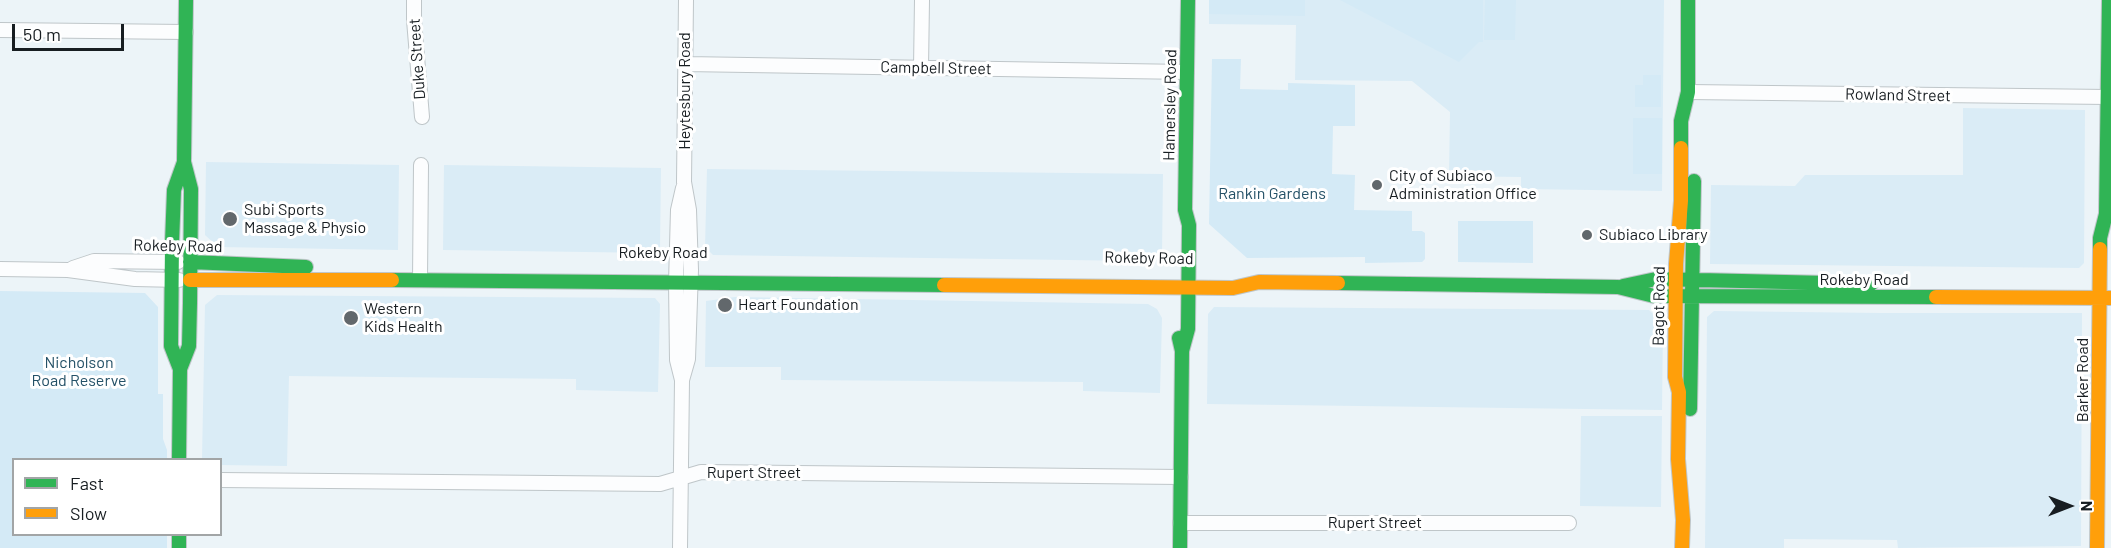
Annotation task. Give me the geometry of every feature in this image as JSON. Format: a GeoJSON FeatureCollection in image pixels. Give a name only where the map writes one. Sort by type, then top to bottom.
{"type":"FeatureCollection","features":[{"type":"Feature","properties":{"kind":"main road"},"geometry":{"type":"LineString","coordinates":[[179,458],[180,369],[189,346],[191,189],[184,162],[186,0]]}},
{"type":"Feature","properties":{"kind":"main road","name":"Hamersley Road"},"geometry":{"type":"LineString","coordinates":[[1180,548],[1182,351],[1177,330],[1189,225],[1185,210],[1188,0]]}},
{"type":"Feature","properties":{"kind":"main road","name":"Bagot Road"},"geometry":{"type":"LineString","coordinates":[[1682,548],[1690,459],[1693,297],[1694,120],[1688,92],[1688,0]]}},
{"type":"Feature","properties":{"kind":"main road","name":"Barker Road"},"geometry":{"type":"LineString","coordinates":[[2097,548],[2105,292],[2100,238],[2106,214],[2109,0]]}},
{"type":"Feature","properties":{"kind":"main road","name":"Bagot Road"},"geometry":{"type":"LineString","coordinates":[[1683,520],[1678,459],[1679,392],[1675,377],[1676,279],[1681,201],[1681,121],[1688,92]]}},
{"type":"Feature","properties":{"kind":"main road"},"geometry":{"type":"LineString","coordinates":[[180,369],[171,346],[171,262],[174,189],[184,162]]}},
{"type":"Feature","properties":{"kind":"main road","name":"Barker Road"},"geometry":{"type":"LineString","coordinates":[[2106,214],[2111,232]]}},
{"type":"Feature","properties":{"kind":"main road","name":"Rokeby Road"},"geometry":{"type":"LineString","coordinates":[[190,262],[420,274]]}},
{"type":"Feature","properties":{"kind":"main road","name":"Rokeby Road"},"geometry":{"type":"LineString","coordinates":[[190,280],[420,274],[1183,281],[1232,276],[1259,282],[1618,287],[1656,279],[1676,279],[2105,292]]}},
{"type":"Feature","properties":{"kind":"main road","name":"Rokeby Road"},"geometry":{"type":"LineString","coordinates":[[1618,287],[1654,296],[1676,297],[2105,292]]}},
{"type":"Feature","properties":{"kind":"main road"},"geometry":{"type":"LineString","coordinates":[[2110,548],[2111,502]]}},
{"type":"Feature","properties":{"kind":"street","name":"Duke Street"},"geometry":{"type":"LineString","coordinates":[[414,0],[422,117]]}},
{"type":"Feature","properties":{"kind":"street","name":"Heytesbury Road"},"geometry":{"type":"LineString","coordinates":[[680,548],[682,380],[688,359],[678,210],[684,182],[686,0]]}},
{"type":"Feature","properties":{"kind":"street"},"geometry":{"type":"LineString","coordinates":[[921,68],[922,0]]}},
{"type":"Feature","properties":{"kind":"street"},"geometry":{"type":"LineString","coordinates":[[0,30],[186,32]]}},
{"type":"Feature","properties":{"kind":"street","name":"Campbell Street"},"geometry":{"type":"LineString","coordinates":[[685,64],[1187,72]]}},
{"type":"Feature","properties":{"kind":"street","name":"Rowland Street"},"geometry":{"type":"LineString","coordinates":[[1688,92],[2108,97]]}},
{"type":"Feature","properties":{"kind":"street"},"geometry":{"type":"LineString","coordinates":[[420,274],[421,165]]}},
{"type":"Feature","properties":{"kind":"street","name":"Rokeby Road"},"geometry":{"type":"LineString","coordinates":[[68,270],[94,261],[190,262]]}},
{"type":"Feature","properties":{"kind":"street","name":"Rokeby Road"},"geometry":{"type":"LineString","coordinates":[[0,269],[68,270],[135,279],[190,280]]}},
{"type":"Feature","properties":{"kind":"street","name":"Rupert Street"},"geometry":{"type":"LineString","coordinates":[[222,480],[660,484],[700,472],[1181,477]]}},
{"type":"Feature","properties":{"kind":"street","name":"Rupert Street"},"geometry":{"type":"LineString","coordinates":[[1180,523],[1569,523]]}},
{"type":"Feature","properties":{"kind":"shaded area"},"geometry":{"type":"Polygon","coordinates":[[[1209,0],[1664,0],[1662,191],[1521,189],[1521,177],[1449,176],[1450,112],[1412,81],[1295,80],[1296,25],[1209,24],[1209,0]]]}},
{"type":"Feature","properties":{"kind":"shaded area"},"geometry":{"type":"Polygon","coordinates":[[[1963,108],[2085,110],[2084,263],[2079,268],[1710,264],[1711,185],[1795,186],[1805,175],[1963,175],[1963,108]]]}},
{"type":"Feature","properties":{"kind":"shaded area"},"geometry":{"type":"Polygon","coordinates":[[[206,162],[399,165],[398,250],[218,247],[205,235],[206,162]]]}},
{"type":"Feature","properties":{"kind":"shaded area"},"geometry":{"type":"Polygon","coordinates":[[[444,165],[661,168],[660,249],[656,253],[443,250],[444,165]]]}},
{"type":"Feature","properties":{"kind":"shaded area"},"geometry":{"type":"Polygon","coordinates":[[[707,169],[1163,174],[1162,254],[1154,259],[1140,261],[713,255],[705,247],[707,169]]]}},
{"type":"Feature","properties":{"kind":"shaded area"},"geometry":{"type":"Polygon","coordinates":[[[217,295],[655,298],[660,304],[658,392],[576,390],[576,379],[289,376],[287,466],[222,465],[222,458],[202,458],[205,305],[217,295]]]}},
{"type":"Feature","properties":{"kind":"shaded area"},"geometry":{"type":"Polygon","coordinates":[[[735,297],[1148,304],[1157,309],[1162,318],[1160,393],[1083,391],[1083,382],[781,380],[781,367],[705,367],[706,301],[735,297]]]}},
{"type":"Feature","properties":{"kind":"shaded area"},"geometry":{"type":"Polygon","coordinates":[[[1214,307],[1649,310],[1663,324],[1662,410],[1207,404],[1208,314],[1214,307]]]}},
{"type":"Feature","properties":{"kind":"shaded area"},"geometry":{"type":"Polygon","coordinates":[[[1714,311],[2082,313],[2081,546],[1898,548],[1897,540],[1784,539],[1784,548],[1705,548],[1707,317],[1714,311]]]}},
{"type":"Feature","properties":{"kind":"shaded area"},"geometry":{"type":"Polygon","coordinates":[[[1581,416],[1662,416],[1661,507],[1580,506],[1581,416]]]}},
{"type":"Feature","properties":{"kind":"green space"},"geometry":{"type":"Polygon","coordinates":[[[1209,0],[1305,0],[1305,16],[1209,14],[1209,0]]]}},
{"type":"Feature","properties":{"kind":"green space"},"geometry":{"type":"Polygon","coordinates":[[[1340,0],[1483,0],[1483,42],[1479,42],[1459,62],[1340,0]]]}},
{"type":"Feature","properties":{"kind":"green space"},"geometry":{"type":"Polygon","coordinates":[[[1485,0],[1516,0],[1515,40],[1484,40],[1485,0]]]}},
{"type":"Feature","properties":{"kind":"green space","name":"Rankin Gardens"},"geometry":{"type":"Polygon","coordinates":[[[1212,59],[1241,59],[1240,89],[1288,90],[1288,83],[1355,85],[1355,126],[1333,126],[1332,174],[1355,175],[1354,210],[1412,211],[1412,231],[1425,233],[1425,259],[1422,262],[1365,263],[1365,257],[1247,258],[1209,224],[1212,59]]]}},
{"type":"Feature","properties":{"kind":"green space"},"geometry":{"type":"Polygon","coordinates":[[[1643,75],[1661,75],[1661,107],[1635,107],[1635,85],[1643,85],[1643,75]]]}},
{"type":"Feature","properties":{"kind":"green space"},"geometry":{"type":"Polygon","coordinates":[[[1633,118],[1662,118],[1662,174],[1633,174],[1633,118]]]}},
{"type":"Feature","properties":{"kind":"green space"},"geometry":{"type":"Polygon","coordinates":[[[1458,221],[1533,221],[1533,263],[1458,262],[1458,221]]]}},
{"type":"Feature","properties":{"kind":"green space","name":"Nicholson Road Reserve"},"geometry":{"type":"Polygon","coordinates":[[[0,291],[145,293],[158,307],[158,394],[163,394],[163,439],[167,458],[12,458],[12,536],[167,536],[167,548],[0,548],[0,291]]]}},
{"type":"Feature","properties":{"kind":"traffic: fast"},"geometry":{"type":"LineString","coordinates":[[179,458],[180,369],[189,346],[190,303],[191,189],[184,162],[186,0]]}},
{"type":"Feature","properties":{"kind":"traffic: fast"},"geometry":{"type":"LineString","coordinates":[[1182,351],[1188,329],[1189,225],[1185,210],[1188,0]]}},
{"type":"Feature","properties":{"kind":"traffic: fast"},"geometry":{"type":"LineString","coordinates":[[1681,148],[1681,121],[1688,92],[1688,0]]}},
{"type":"Feature","properties":{"kind":"traffic: fast"},"geometry":{"type":"LineString","coordinates":[[2100,249],[2100,238],[2106,214],[2109,0]]}},
{"type":"Feature","properties":{"kind":"traffic: fast"},"geometry":{"type":"LineString","coordinates":[[180,369],[171,346],[172,243],[174,190],[184,162]]}},
{"type":"Feature","properties":{"kind":"traffic: fast"},"geometry":{"type":"LineString","coordinates":[[1690,409],[1694,181]]}},
{"type":"Feature","properties":{"kind":"traffic: fast"},"geometry":{"type":"LineString","coordinates":[[190,262],[306,267]]}},
{"type":"Feature","properties":{"kind":"traffic: fast"},"geometry":{"type":"LineString","coordinates":[[1623,286],[1656,279],[1871,284]]}},
{"type":"Feature","properties":{"kind":"traffic: fast"},"geometry":{"type":"LineString","coordinates":[[392,280],[944,285]]}},
{"type":"Feature","properties":{"kind":"traffic: fast"},"geometry":{"type":"LineString","coordinates":[[1338,283],[1618,287],[1654,296],[1936,297]]}},
{"type":"Feature","properties":{"kind":"traffic: fast"},"geometry":{"type":"LineString","coordinates":[[1179,338],[1182,351],[1180,548]]}},
{"type":"Feature","properties":{"kind":"traffic: fast"},"geometry":{"type":"LineString","coordinates":[[179,536],[179,548]]}},
{"type":"Feature","properties":{"kind":"traffic: slow"},"geometry":{"type":"LineString","coordinates":[[1681,148],[1681,201],[1676,264],[1675,377],[1679,392],[1678,459],[1683,520],[1682,548]]}},
{"type":"Feature","properties":{"kind":"traffic: slow"},"geometry":{"type":"LineString","coordinates":[[2097,548],[2100,249]]}},
{"type":"Feature","properties":{"kind":"traffic: slow"},"geometry":{"type":"LineString","coordinates":[[190,280],[392,280]]}},
{"type":"Feature","properties":{"kind":"traffic: slow"},"geometry":{"type":"LineString","coordinates":[[944,285],[1233,288],[1259,282],[1338,283]]}},
{"type":"Feature","properties":{"kind":"traffic: slow"},"geometry":{"type":"LineString","coordinates":[[1936,297],[2111,298]]}},
{"type":"Feature","properties":{"kind":"place","name":"City of Subiaco Administration Office"},"geometry":{"type":"Point","coordinates":[1377,185]}},
{"type":"Feature","properties":{"kind":"place","name":"Subi Sports Massage & Physio"},"geometry":{"type":"Point","coordinates":[230,219]}},
{"type":"Feature","properties":{"kind":"place","name":"Subiaco Library"},"geometry":{"type":"Point","coordinates":[1587,235]}},
{"type":"Feature","properties":{"kind":"place","name":"Heart Foundation"},"geometry":{"type":"Point","coordinates":[725,305]}},
{"type":"Feature","properties":{"kind":"place","name":"Western Kids Health"},"geometry":{"type":"Point","coordinates":[351,318]}}]}
